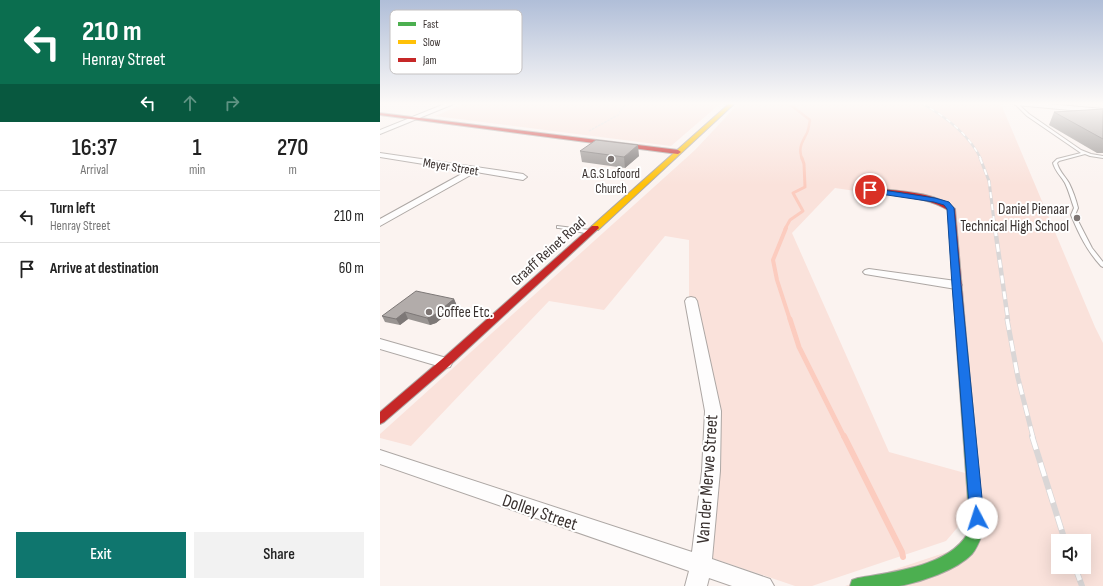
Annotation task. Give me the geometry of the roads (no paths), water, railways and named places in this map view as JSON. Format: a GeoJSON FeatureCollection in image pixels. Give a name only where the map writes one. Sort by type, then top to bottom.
{"type":"FeatureCollection","features":[{"type":"Feature","properties":{"kind":"street"},"geometry":{"type":"LineString","coordinates":[[509,130],[678,152]]}},
{"type":"Feature","properties":{"kind":"street","name":"Graaff Reinet Road"},"geometry":{"type":"LineString","coordinates":[[380,419],[702,130]]}},
{"type":"Feature","properties":{"kind":"street","name":"Meyer Street"},"geometry":{"type":"LineString","coordinates":[[380,155],[523,177]]}},
{"type":"Feature","properties":{"kind":"street"},"geometry":{"type":"LineString","coordinates":[[382,220],[474,170]]}},
{"type":"Feature","properties":{"kind":"street"},"geometry":{"type":"LineString","coordinates":[[858,586],[945,563],[962,554],[972,542],[977,529],[950,207],[935,200],[870,190]]}},
{"type":"Feature","properties":{"kind":"street"},"geometry":{"type":"LineString","coordinates":[[869,272],[956,285]]}},
{"type":"Feature","properties":{"kind":"street","name":"Van der Merwe Street"},"geometry":{"type":"LineString","coordinates":[[691,301],[713,411],[712,449],[701,566],[696,586]]}},
{"type":"Feature","properties":{"kind":"street"},"geometry":{"type":"LineString","coordinates":[[380,344],[445,362]]}},
{"type":"Feature","properties":{"kind":"street","name":"Dolley Street"},"geometry":{"type":"LineString","coordinates":[[380,457],[763,586]]}},
{"type":"Feature","properties":{"kind":"lane"},"geometry":{"type":"LineString","coordinates":[[1051,130],[1085,153],[1103,157]]}},
{"type":"Feature","properties":{"kind":"lane"},"geometry":{"type":"LineString","coordinates":[[1085,153],[1058,160],[1056,163],[1056,168],[1066,181],[1072,195],[1076,208],[1073,215],[1084,240],[1095,258],[1103,265]]}},
{"type":"Feature","properties":{"kind":"lane"},"geometry":{"type":"LineString","coordinates":[[559,227],[590,232]]}},
{"type":"Feature","properties":{"kind":"waterway"},"geometry":{"type":"LineString","coordinates":[[802,159],[802,142],[808,130]]}},
{"type":"Feature","properties":{"kind":"waterway"},"geometry":{"type":"LineString","coordinates":[[785,229],[790,220],[803,211],[793,193],[805,187],[804,164],[802,158]]}},
{"type":"Feature","properties":{"kind":"waterway"},"geometry":{"type":"LineString","coordinates":[[786,228],[773,260],[777,280],[790,320]]}},
{"type":"Feature","properties":{"kind":"waterway"},"geometry":{"type":"LineString","coordinates":[[790,319],[799,347],[844,437]]}},
{"type":"Feature","properties":{"kind":"waterway"},"geometry":{"type":"LineString","coordinates":[[844,436],[902,552],[903,557]]}},
{"type":"Feature","properties":{"kind":"railway"},"geometry":{"type":"LineString","coordinates":[[960,130],[970,141],[981,159]]}},
{"type":"Feature","properties":{"kind":"railway"},"geometry":{"type":"LineString","coordinates":[[980,158],[989,181],[995,229]]}},
{"type":"Feature","properties":{"kind":"railway"},"geometry":{"type":"LineString","coordinates":[[995,228],[1008,320]]}},
{"type":"Feature","properties":{"kind":"railway"},"geometry":{"type":"LineString","coordinates":[[1007,319],[1018,378],[1033,437]]}},
{"type":"Feature","properties":{"kind":"railway"},"geometry":{"type":"LineString","coordinates":[[1032,436],[1063,534]]}},
{"type":"Feature","properties":{"kind":"railway"},"geometry":{"type":"LineString","coordinates":[[1078,574],[1082,586]]}},
{"type":"Feature","properties":{"kind":"place","name":"A.G.S Lofoord Church"},"geometry":{"type":"Point","coordinates":[611,159]}},
{"type":"Feature","properties":{"kind":"place","name":"Daniel Pienaar Technical High School"},"geometry":{"type":"Point","coordinates":[1077,218]}},
{"type":"Feature","properties":{"kind":"place","name":"Coffee Etc."},"geometry":{"type":"Point","coordinates":[429,312]}}]}
